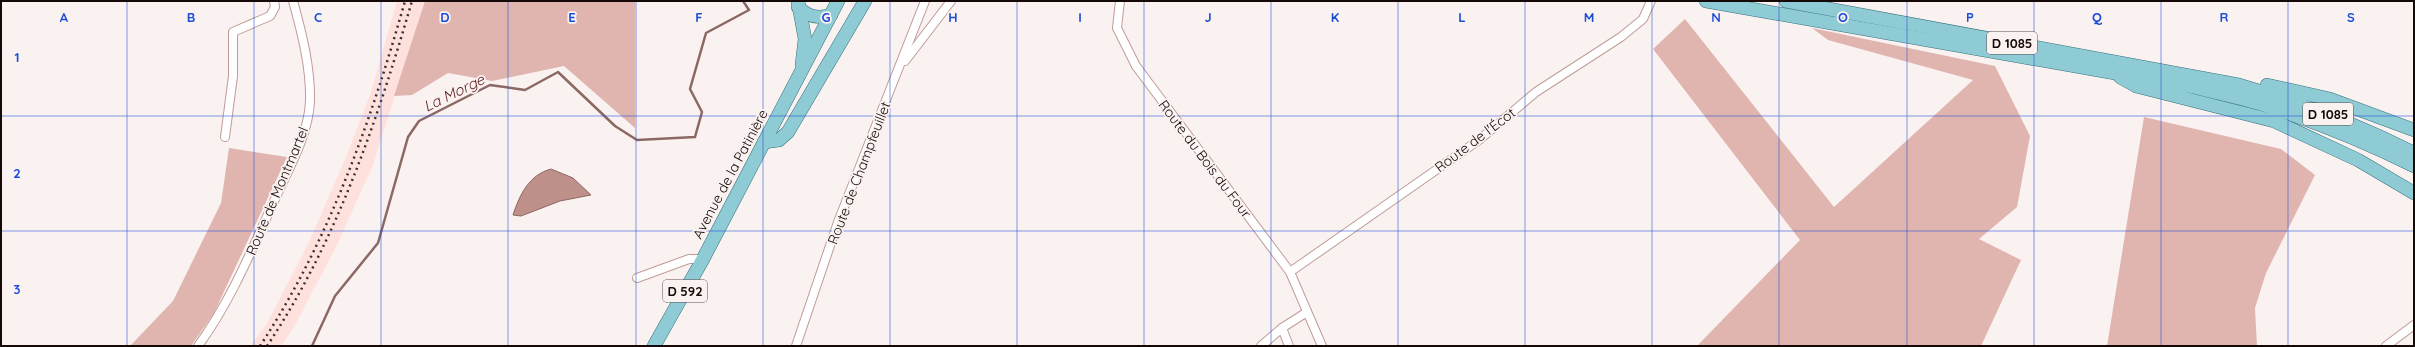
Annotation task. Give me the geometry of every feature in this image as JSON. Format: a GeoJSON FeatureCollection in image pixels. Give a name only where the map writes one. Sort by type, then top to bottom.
{"type":"FeatureCollection","features":[{"type":"Feature","properties":{"kind":"main road","name":"D 592"},"geometry":{"type":"LineString","coordinates":[[831,15],[838,1]]}},
{"type":"Feature","properties":{"kind":"main road"},"geometry":{"type":"LineString","coordinates":[[764,142],[779,140],[788,132],[866,1]]}},
{"type":"Feature","properties":{"kind":"main road","name":"D 1085"},"geometry":{"type":"LineString","coordinates":[[1706,1],[2112,72],[2194,88],[2271,107],[2360,140],[2414,166]]}},
{"type":"Feature","properties":{"kind":"main road","name":"D 1085"},"geometry":{"type":"LineString","coordinates":[[1786,1],[2239,85],[2308,106],[2371,131],[2414,153]]}},
{"type":"Feature","properties":{"kind":"main road"},"geometry":{"type":"LineString","coordinates":[[798,4],[806,15],[817,17],[831,15]]}},
{"type":"Feature","properties":{"kind":"main road"},"geometry":{"type":"LineString","coordinates":[[798,4],[805,39],[800,74]]}},
{"type":"Feature","properties":{"kind":"main road","name":"Avenue de la Patinière"},"geometry":{"type":"LineString","coordinates":[[654,346],[703,259],[831,15]]}},
{"type":"Feature","properties":{"kind":"main road"},"geometry":{"type":"LineString","coordinates":[[2112,72],[2136,86],[2274,121],[2358,160],[2414,193]]}},
{"type":"Feature","properties":{"kind":"main road"},"geometry":{"type":"LineString","coordinates":[[2239,85],[2267,85],[2330,99],[2414,130]]}},
{"type":"Feature","properties":{"kind":"street"},"geometry":{"type":"LineString","coordinates":[[225,136],[233,76],[233,32],[270,16],[275,7],[274,1]]}},
{"type":"Feature","properties":{"kind":"street","name":"Route de Montmartel"},"geometry":{"type":"LineString","coordinates":[[198,346],[219,318],[236,284],[306,128],[310,102],[308,79],[302,37],[293,1]]}},
{"type":"Feature","properties":{"kind":"street","name":"Route de Champfeuillet"},"geometry":{"type":"LineString","coordinates":[[796,346],[838,222],[925,1]]}},
{"type":"Feature","properties":{"kind":"street"},"geometry":{"type":"LineString","coordinates":[[899,70],[952,1]]}},
{"type":"Feature","properties":{"kind":"street","name":"Route du Bois du Four"},"geometry":{"type":"LineString","coordinates":[[1120,1],[1118,28],[1136,66],[1290,272],[1322,346]]}},
{"type":"Feature","properties":{"kind":"street","name":"Route de l'Écot"},"geometry":{"type":"LineString","coordinates":[[1290,272],[1479,140],[1536,92],[1621,37],[1643,19],[1651,1]]}},
{"type":"Feature","properties":{"kind":"street"},"geometry":{"type":"LineString","coordinates":[[637,278],[689,259],[703,259]]}},
{"type":"Feature","properties":{"kind":"street"},"geometry":{"type":"LineString","coordinates":[[1261,346],[1282,328],[1307,312]]}},
{"type":"Feature","properties":{"kind":"street"},"geometry":{"type":"LineString","coordinates":[[2386,346],[2414,325]]}},
{"type":"Feature","properties":{"kind":"street"},"geometry":{"type":"LineString","coordinates":[[1282,328],[1289,346]]}},
{"type":"Feature","properties":{"kind":"shaded area"},"geometry":{"type":"Polygon","coordinates":[[[397,1],[425,1],[373,165],[336,247],[294,327],[281,346],[250,346],[266,325],[308,244],[346,157],[371,92],[397,1]]]}},
{"type":"Feature","properties":{"kind":"shaded area"},"geometry":{"type":"Polygon","coordinates":[[[425,1],[635,1],[635,128],[564,66],[492,81],[448,73],[412,95],[394,96],[425,1]]]}},
{"type":"Feature","properties":{"kind":"shaded area"},"geometry":{"type":"Polygon","coordinates":[[[1685,19],[1834,207],[1973,80],[1828,40],[1812,28],[1995,66],[2030,136],[2017,207],[1979,239],[2021,260],[1981,346],[1697,346],[1800,240],[1653,49],[1685,19]]]}},
{"type":"Feature","properties":{"kind":"shaded area"},"geometry":{"type":"Polygon","coordinates":[[[2144,117],[2281,149],[2315,175],[2266,273],[2255,308],[2257,346],[2107,346],[2144,117]]]}},
{"type":"Feature","properties":{"kind":"shaded area"},"geometry":{"type":"Polygon","coordinates":[[[229,148],[287,157],[214,313],[191,346],[130,346],[173,301],[221,203],[229,148]]]}},
{"type":"Feature","properties":{"kind":"shaded area"},"geometry":{"type":"Polygon","coordinates":[[[551,169],[573,178],[591,195],[560,201],[521,216],[513,215],[526,186],[537,176],[551,169]]]}},
{"type":"Feature","properties":{"kind":"waterway","name":"La Morge"},"geometry":{"type":"LineString","coordinates":[[312,346],[335,296],[378,243],[408,137],[419,121],[490,85],[525,90],[558,72],[615,126],[637,140],[695,137],[702,112],[690,89],[706,33],[749,10],[743,1]]}},
{"type":"Feature","properties":{"kind":"railway"},"geometry":{"type":"LineString","coordinates":[[260,346],[285,306],[307,265],[346,179],[378,91],[405,1]]}},
{"type":"Feature","properties":{"kind":"railway"},"geometry":{"type":"LineString","coordinates":[[267,346],[292,306],[314,265],[353,179],[399,46],[412,1]]}}]}
